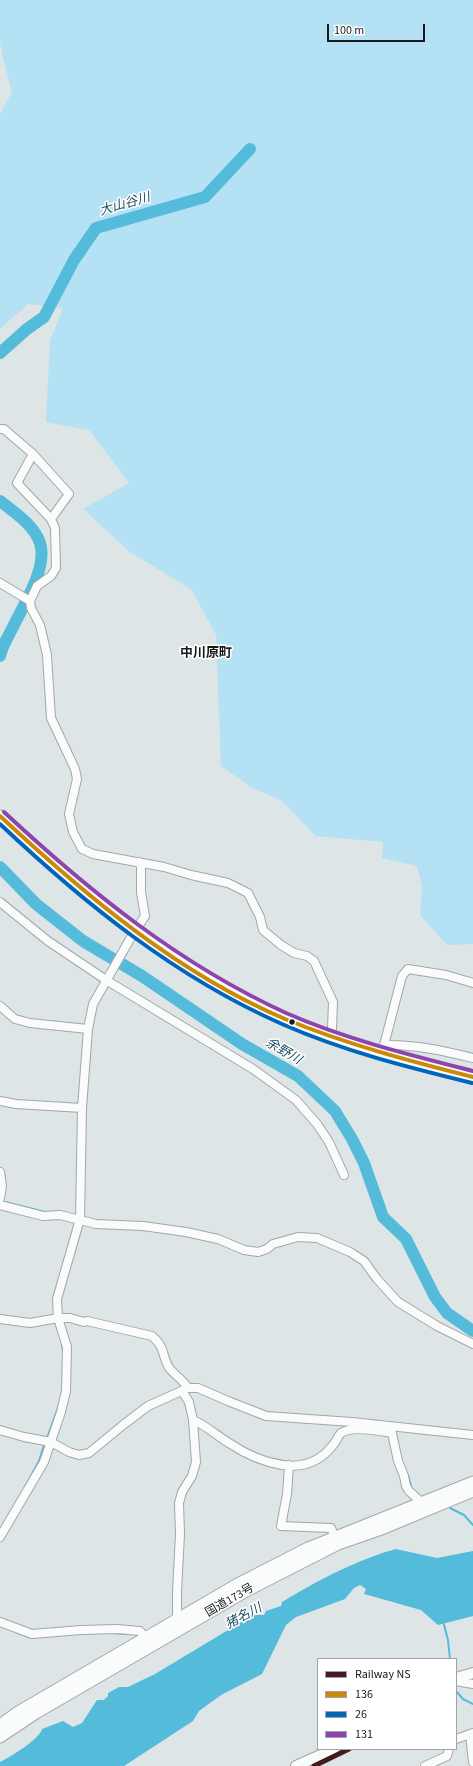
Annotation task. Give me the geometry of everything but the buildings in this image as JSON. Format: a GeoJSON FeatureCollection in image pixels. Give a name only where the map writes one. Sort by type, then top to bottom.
{"type":"FeatureCollection","features":[{"type":"Feature","properties":{"kind":"highway"},"geometry":{"type":"LineString","coordinates":[[0,816],[132,935],[229,992],[330,1036],[383,1049],[473,1077]]}},
{"type":"Feature","properties":{"kind":"highway","name":"国道173号"},"geometry":{"type":"LineString","coordinates":[[0,1725],[18,1712],[337,1541],[473,1482]]}},
{"type":"Feature","properties":{"kind":"highway","name":"国道173号"},"geometry":{"type":"LineString","coordinates":[[0,1737],[149,1642],[177,1619],[242,1582],[308,1548],[384,1528],[473,1491]]}},
{"type":"Feature","properties":{"kind":"main road"},"geometry":{"type":"LineString","coordinates":[[457,1678],[473,1673]]}},
{"type":"Feature","properties":{"kind":"main road"},"geometry":{"type":"LineString","coordinates":[[296,1766],[332,1750]]}},
{"type":"Feature","properties":{"kind":"street"},"geometry":{"type":"LineString","coordinates":[[0,429],[4,429],[32,454],[69,494],[52,519]]}},
{"type":"Feature","properties":{"kind":"street"},"geometry":{"type":"LineString","coordinates":[[32,454],[17,483],[52,519],[55,528],[56,568],[51,576],[37,586],[30,601],[31,608],[40,625],[47,655],[51,718],[62,744],[69,754],[77,779],[69,814],[73,832],[82,848],[93,854],[139,862],[228,883],[248,893],[260,917],[263,930],[281,945],[294,953],[307,956],[314,960],[333,1002],[332,1029],[330,1036]]}},
{"type":"Feature","properties":{"kind":"street"},"geometry":{"type":"LineString","coordinates":[[0,583],[30,601]]}},
{"type":"Feature","properties":{"kind":"street"},"geometry":{"type":"LineString","coordinates":[[0,1537],[44,1462],[61,1412],[66,1391],[67,1347],[58,1318],[57,1299],[80,1219],[82,1108],[88,1029],[93,1004],[132,935],[146,916],[141,892],[141,866],[139,862]]}},
{"type":"Feature","properties":{"kind":"street"},"geometry":{"type":"LineString","coordinates":[[0,902],[48,941],[253,1069],[296,1100],[317,1124],[329,1142],[344,1175]]}},
{"type":"Feature","properties":{"kind":"street"},"geometry":{"type":"LineString","coordinates":[[473,983],[446,975],[408,969],[402,976],[383,1049],[430,1048],[473,1058]]}},
{"type":"Feature","properties":{"kind":"street"},"geometry":{"type":"LineString","coordinates":[[0,1006],[15,1019],[30,1023],[88,1029]]}},
{"type":"Feature","properties":{"kind":"street"},"geometry":{"type":"LineString","coordinates":[[0,1101],[16,1104],[82,1108]]}},
{"type":"Feature","properties":{"kind":"street"},"geometry":{"type":"LineString","coordinates":[[0,1172],[2,1186],[0,1198]]}},
{"type":"Feature","properties":{"kind":"street"},"geometry":{"type":"LineString","coordinates":[[0,1205],[43,1216],[60,1215],[96,1224],[143,1226],[186,1232],[218,1239],[244,1250],[258,1252],[268,1249],[273,1244],[298,1237],[317,1238],[350,1252],[364,1261],[377,1279],[398,1302],[437,1326],[473,1344]]}},
{"type":"Feature","properties":{"kind":"street"},"geometry":{"type":"LineString","coordinates":[[0,1318],[30,1323],[58,1318],[70,1318],[152,1336],[158,1341],[170,1369],[181,1378],[193,1420],[196,1462],[192,1476],[182,1492],[179,1503],[180,1534],[177,1619]]}},
{"type":"Feature","properties":{"kind":"street"},"geometry":{"type":"LineString","coordinates":[[0,1430],[24,1437],[51,1442],[69,1452],[79,1455],[89,1453],[148,1406],[185,1389],[198,1388],[266,1416],[352,1426],[473,1434]]}},
{"type":"Feature","properties":{"kind":"street"},"geometry":{"type":"LineString","coordinates":[[193,1420],[204,1425],[229,1443],[245,1452],[266,1461],[302,1466],[314,1462],[328,1452],[341,1433],[352,1426],[392,1433],[398,1461],[406,1486],[409,1491],[422,1503]]}},
{"type":"Feature","properties":{"kind":"street"},"geometry":{"type":"LineString","coordinates":[[289,1465],[287,1494],[281,1526],[331,1528],[337,1541]]}},
{"type":"Feature","properties":{"kind":"street"},"geometry":{"type":"LineString","coordinates":[[0,1622],[32,1634],[81,1630],[118,1629],[140,1631],[149,1642]]}},
{"type":"Feature","properties":{"kind":"street"},"geometry":{"type":"LineString","coordinates":[[457,1681],[473,1684]]}},
{"type":"Feature","properties":{"kind":"street"},"geometry":{"type":"LineString","coordinates":[[457,1739],[471,1734],[473,1762]]}},
{"type":"Feature","properties":{"kind":"street"},"geometry":{"type":"LineString","coordinates":[[425,1766],[447,1756],[448,1750]]}},
{"type":"Feature","properties":{"kind":"shaded area"},"geometry":{"type":"Polygon","coordinates":[[[0,0],[473,0],[473,944],[447,945],[420,915],[422,887],[417,866],[382,858],[383,842],[316,836],[282,801],[251,787],[221,766],[216,635],[192,590],[130,552],[83,509],[129,483],[89,430],[46,422],[50,341],[63,308],[28,304],[0,329],[0,114],[12,92],[3,59],[0,41],[0,0]]]}},
{"type":"Feature","properties":{"kind":"water"},"geometry":{"type":"Polygon","coordinates":[[[396,1549],[437,1558],[473,1551],[473,1616],[438,1625],[421,1610],[364,1594],[366,1589],[360,1585],[354,1588],[345,1599],[296,1617],[286,1625],[262,1674],[221,1695],[199,1711],[193,1721],[124,1766],[0,1766],[0,1762],[30,1743],[36,1738],[42,1729],[63,1721],[73,1727],[82,1723],[97,1700],[104,1700],[108,1696],[108,1693],[119,1687],[128,1687],[155,1674],[253,1615],[264,1615],[266,1611],[281,1606],[282,1602],[337,1572],[382,1553],[396,1549]]]}},
{"type":"Feature","properties":{"kind":"waterway","name":"大山谷川"},"geometry":{"type":"LineString","coordinates":[[0,353],[27,329],[44,317],[74,260],[96,228],[205,197],[250,149]]}},
{"type":"Feature","properties":{"kind":"waterway","name":"大山谷川"},"geometry":{"type":"LineString","coordinates":[[0,501],[23,519],[33,530],[40,543],[42,553],[41,563],[34,585],[4,644],[0,656]]}},
{"type":"Feature","properties":{"kind":"waterway","name":"余野川"},"geometry":{"type":"LineString","coordinates":[[0,867],[36,904],[83,941],[142,976],[242,1044],[298,1076],[335,1111],[352,1139],[364,1163],[383,1217],[406,1239],[435,1297],[447,1313],[473,1331]]}},
{"type":"Feature","properties":{"kind":"waterway"},"geometry":{"type":"LineString","coordinates":[[1,1201],[45,1212]]}},
{"type":"Feature","properties":{"kind":"waterway"},"geometry":{"type":"LineString","coordinates":[[54,1297],[54,1316]]}},
{"type":"Feature","properties":{"kind":"waterway"},"geometry":{"type":"LineString","coordinates":[[62,1342],[63,1351]]}},
{"type":"Feature","properties":{"kind":"waterway"},"geometry":{"type":"LineString","coordinates":[[47,1438],[59,1405]]}},
{"type":"Feature","properties":{"kind":"waterway"},"geometry":{"type":"LineString","coordinates":[[25,1487],[39,1461],[45,1442]]}},
{"type":"Feature","properties":{"kind":"waterway"},"geometry":{"type":"LineString","coordinates":[[274,1459],[287,1462]]}},
{"type":"Feature","properties":{"kind":"waterway"},"geometry":{"type":"LineString","coordinates":[[408,1475],[411,1486]]}},
{"type":"Feature","properties":{"kind":"waterway"},"geometry":{"type":"LineString","coordinates":[[450,1508],[464,1515],[473,1525]]}},
{"type":"Feature","properties":{"kind":"waterway"},"geometry":{"type":"LineString","coordinates":[[443,1621],[448,1640],[450,1658]]}},
{"type":"Feature","properties":{"kind":"waterway"},"geometry":{"type":"LineString","coordinates":[[16,1632],[29,1637]]}},
{"type":"Feature","properties":{"kind":"waterway"},"geometry":{"type":"LineString","coordinates":[[114,1633],[126,1634]]}},
{"type":"Feature","properties":{"kind":"waterway"},"geometry":{"type":"LineString","coordinates":[[457,1692],[463,1699],[473,1704]]}},
{"type":"Feature","properties":{"kind":"rail line","name":"NS"},"geometry":{"type":"LineString","coordinates":[[314,1766],[347,1750]]}},
{"type":"Feature","properties":{"kind":"transit line","name":"131"},"geometry":{"type":"LineString","coordinates":[[4,812],[69,870],[137,924],[172,949],[247,994],[286,1013],[354,1039],[473,1071]]}},
{"type":"Feature","properties":{"kind":"transit line","name":"136"},"geometry":{"type":"LineString","coordinates":[[0,816],[65,875],[134,930],[207,979],[245,1000],[285,1019],[354,1044],[473,1077]]}},
{"type":"Feature","properties":{"kind":"transit line","name":"26"},"geometry":{"type":"LineString","coordinates":[[0,824],[64,882],[132,936],[168,961],[243,1005],[282,1024],[328,1042],[399,1064],[472,1083]]}},
{"type":"Feature","properties":{"kind":"district","name":"中川原町"},"geometry":{"type":"Point","coordinates":[206,654]}},
{"type":"Feature","properties":{"kind":"water label","name":"猪名川"},"geometry":{"type":"Point","coordinates":[244,1617]}}]}
